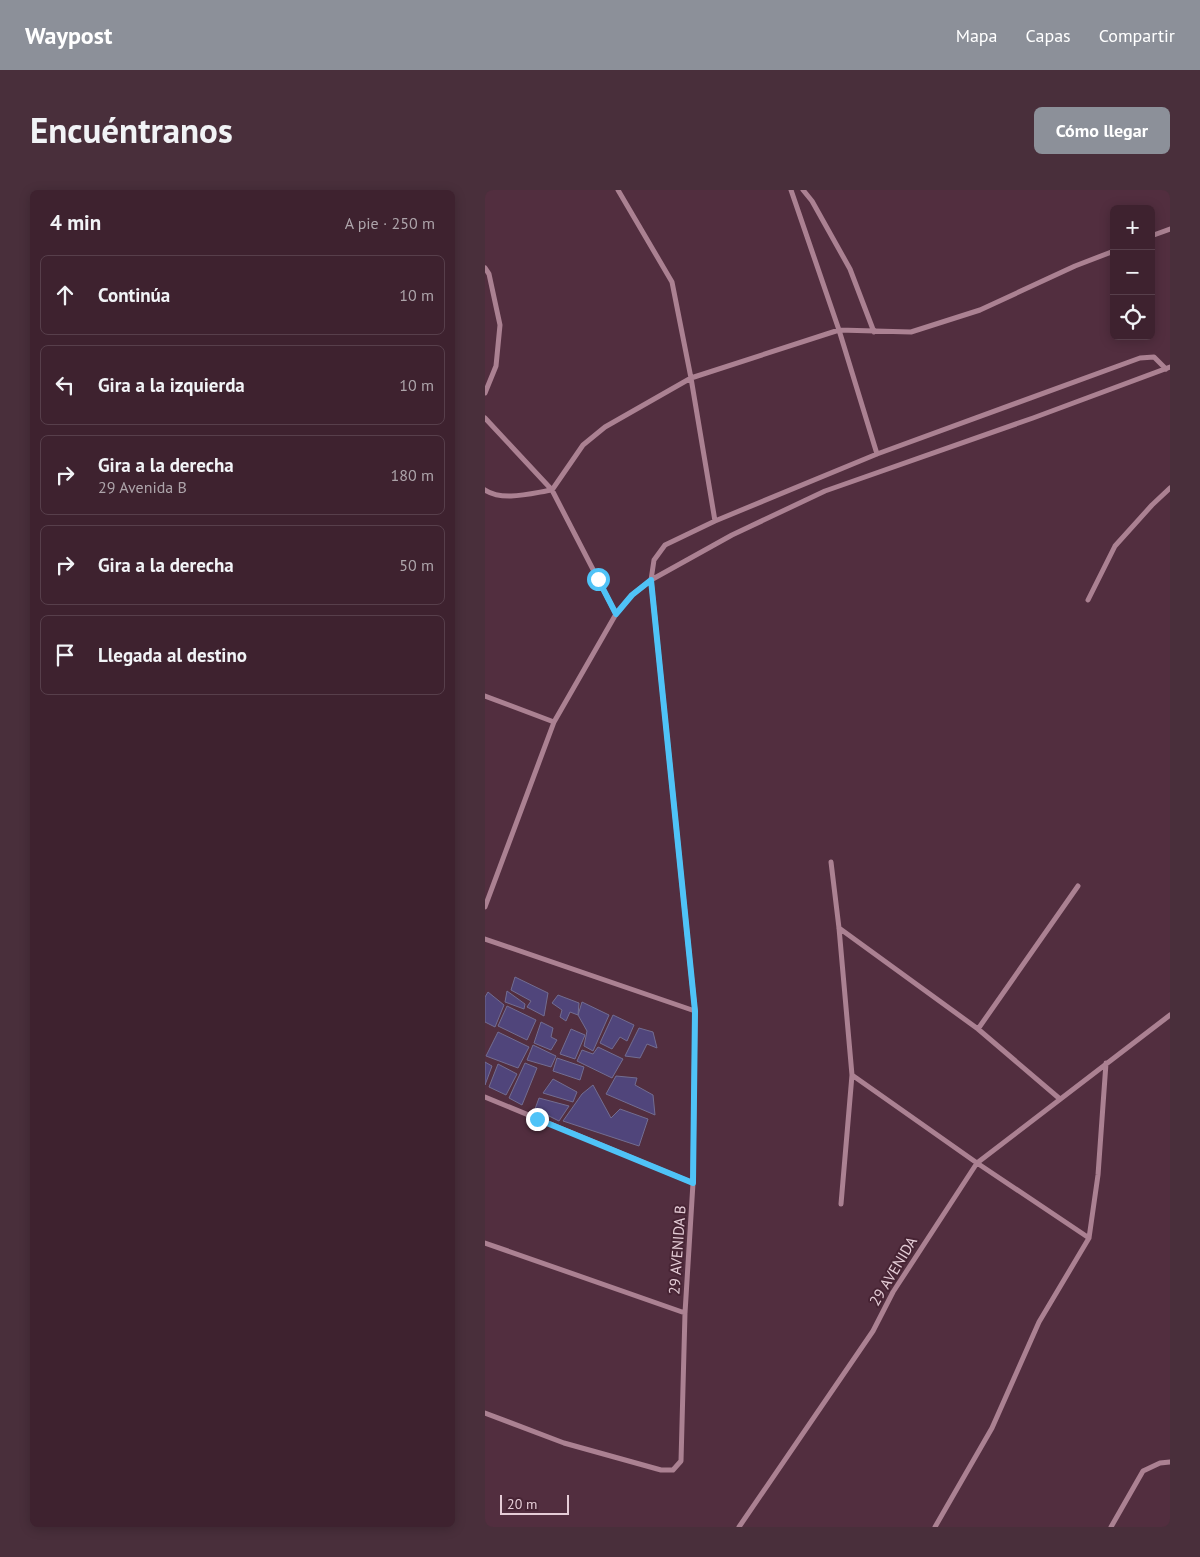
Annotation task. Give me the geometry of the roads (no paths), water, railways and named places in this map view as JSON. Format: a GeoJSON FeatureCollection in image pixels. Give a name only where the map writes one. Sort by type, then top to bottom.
{"type":"FeatureCollection","features":[{"type":"Feature","properties":{"kind":"street"},"geometry":{"type":"LineString","coordinates":[[618,190],[672,282],[691,378],[715,520]]}},
{"type":"Feature","properties":{"kind":"street"},"geometry":{"type":"LineString","coordinates":[[791,190],[839,330],[877,454]]}},
{"type":"Feature","properties":{"kind":"street"},"geometry":{"type":"LineString","coordinates":[[803,190],[812,201],[850,268],[874,332]]}},
{"type":"Feature","properties":{"kind":"street"},"geometry":{"type":"LineString","coordinates":[[1155,235],[1170,229]]}},
{"type":"Feature","properties":{"kind":"street"},"geometry":{"type":"LineString","coordinates":[[485,490],[491,494],[515,496],[552,490],[583,445],[605,427],[691,378],[839,330],[911,332],[980,310],[1075,266],[1110,253]]}},
{"type":"Feature","properties":{"kind":"street"},"geometry":{"type":"LineString","coordinates":[[485,268],[489,274],[499,325],[496,366],[485,393]]}},
{"type":"Feature","properties":{"kind":"street","name":"29 AVENIDA B"},"geometry":{"type":"LineString","coordinates":[[485,1413],[564,1443],[661,1470],[673,1470],[681,1461],[685,1313],[693,1183],[695,1011],[651,580],[654,560],[665,545],[715,520],[877,454],[1140,358],[1153,357],[1168,368]]}},
{"type":"Feature","properties":{"kind":"street"},"geometry":{"type":"LineString","coordinates":[[485,906],[554,722],[616,614],[632,595],[651,580],[732,534],[825,491],[1168,368]]}},
{"type":"Feature","properties":{"kind":"street"},"geometry":{"type":"LineString","coordinates":[[485,418],[552,490],[616,614]]}},
{"type":"Feature","properties":{"kind":"street"},"geometry":{"type":"LineString","coordinates":[[1087,600],[1115,546],[1170,488]]}},
{"type":"Feature","properties":{"kind":"street"},"geometry":{"type":"LineString","coordinates":[[485,696],[554,722]]}},
{"type":"Feature","properties":{"kind":"street"},"geometry":{"type":"LineString","coordinates":[[831,862],[852,1075],[841,1204]]}},
{"type":"Feature","properties":{"kind":"street"},"geometry":{"type":"LineString","coordinates":[[978,1029],[1078,886]]}},
{"type":"Feature","properties":{"kind":"street"},"geometry":{"type":"LineString","coordinates":[[839,928],[978,1029],[1060,1099]]}},
{"type":"Feature","properties":{"kind":"street"},"geometry":{"type":"LineString","coordinates":[[485,939],[695,1011]]}},
{"type":"Feature","properties":{"kind":"street","name":"29 AVENIDA"},"geometry":{"type":"LineString","coordinates":[[739,1527],[873,1331],[893,1292],[977,1163],[1170,1015]]}},
{"type":"Feature","properties":{"kind":"street"},"geometry":{"type":"LineString","coordinates":[[935,1527],[992,1428],[1039,1322],[1089,1238],[1098,1175],[1106,1063]]}},
{"type":"Feature","properties":{"kind":"street"},"geometry":{"type":"LineString","coordinates":[[852,1075],[977,1163],[1089,1238]]}},
{"type":"Feature","properties":{"kind":"street"},"geometry":{"type":"LineString","coordinates":[[485,1097],[693,1183]]}},
{"type":"Feature","properties":{"kind":"street"},"geometry":{"type":"LineString","coordinates":[[485,1243],[685,1313]]}},
{"type":"Feature","properties":{"kind":"street"},"geometry":{"type":"LineString","coordinates":[[1111,1527],[1143,1471],[1160,1463],[1170,1462]]}}]}
